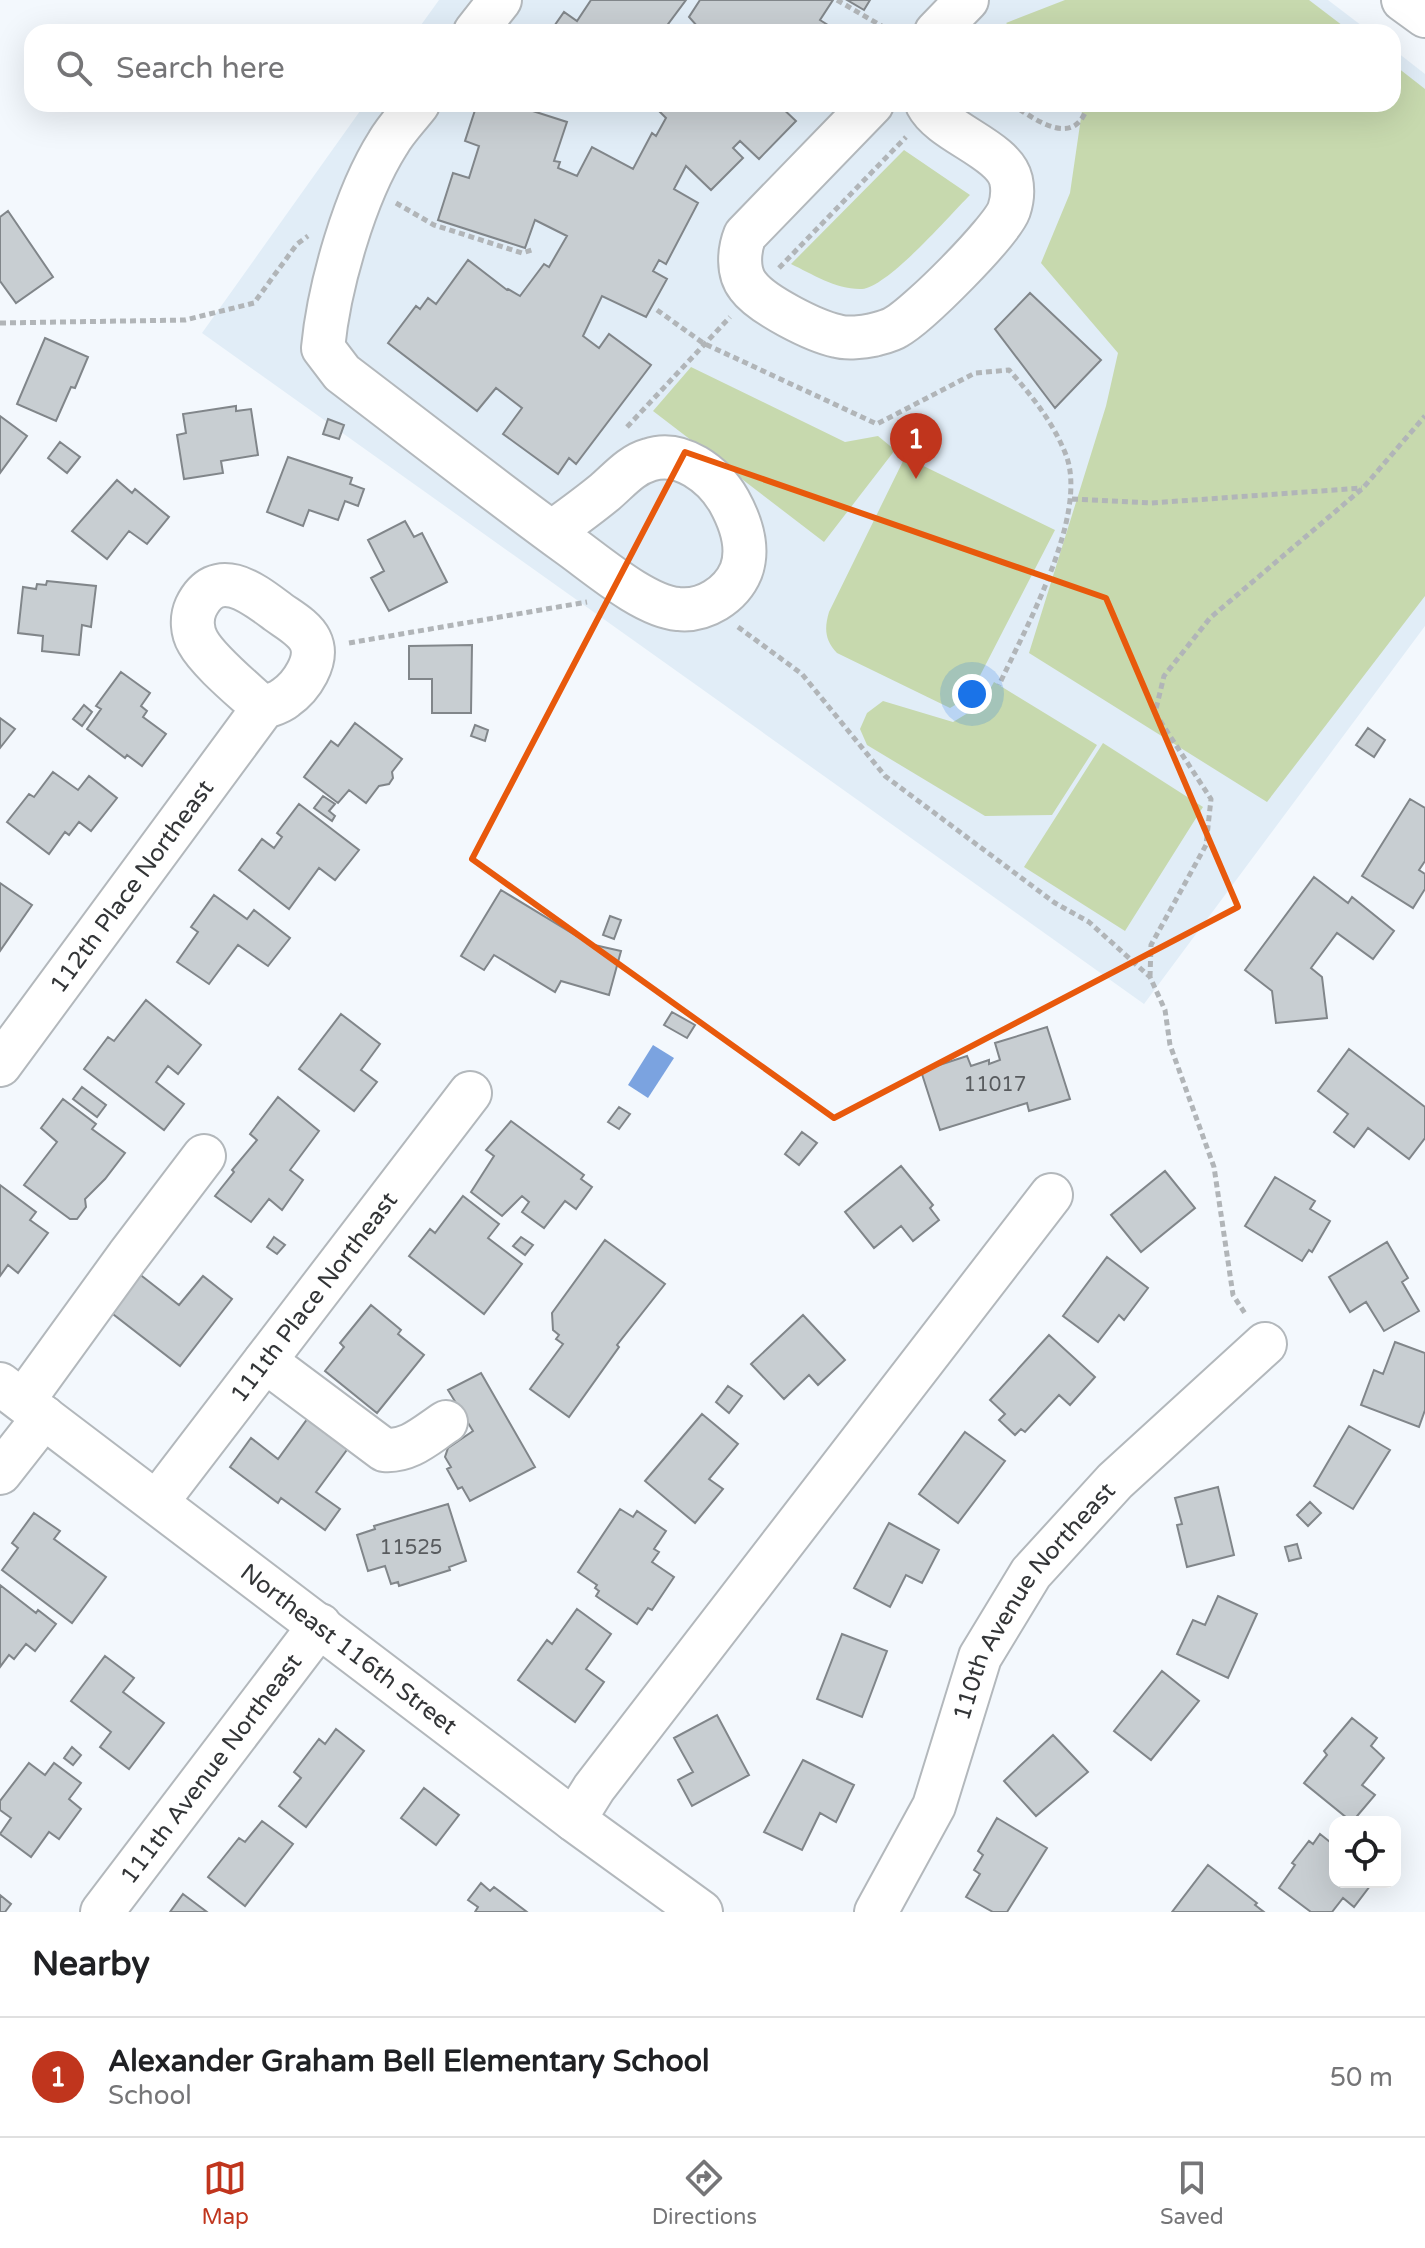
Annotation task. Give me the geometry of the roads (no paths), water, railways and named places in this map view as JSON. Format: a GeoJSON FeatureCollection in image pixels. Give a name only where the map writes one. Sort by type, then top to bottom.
{"type":"FeatureCollection","features":[{"type":"Feature","properties":{"kind":"street"},"geometry":{"type":"LineString","coordinates":[[481,24],[500,0]]}},
{"type":"Feature","properties":{"kind":"street"},"geometry":{"type":"LineString","coordinates":[[944,24],[967,0]]}},
{"type":"Feature","properties":{"kind":"street"},"geometry":{"type":"LineString","coordinates":[[1403,0],[1425,16]]}},
{"type":"Feature","properties":{"kind":"street"},"geometry":{"type":"LineString","coordinates":[[412,112],[388,143],[356,205],[325,322],[323,348],[342,373],[552,532],[644,598],[678,609],[709,605],[726,592],[741,571],[745,547],[740,523],[727,498],[709,476],[690,464],[666,457],[648,460],[630,470],[552,532]]}},
{"type":"Feature","properties":{"kind":"street"},"geometry":{"type":"LineString","coordinates":[[864,112],[745,235],[739,249],[747,285],[755,293],[775,310],[838,337],[871,336],[896,327],[918,310],[995,233],[1009,210],[1011,177],[997,159],[932,112]]}},
{"type":"Feature","properties":{"kind":"street","name":"112th Place Northeast"},"geometry":{"type":"LineString","coordinates":[[0,1065],[263,708],[285,699],[305,675],[312,658],[312,648],[304,631],[247,588],[234,585],[210,590],[201,599],[193,619],[197,641],[263,708]]}},
{"type":"Feature","properties":{"kind":"street","name":"111th Place Northeast"},"geometry":{"type":"LineString","coordinates":[[157,1502],[470,1093]]}},
{"type":"Feature","properties":{"kind":"street"},"geometry":{"type":"LineString","coordinates":[[0,1473],[22,1401],[204,1156]]}},
{"type":"Feature","properties":{"kind":"street"},"geometry":{"type":"LineString","coordinates":[[574,1820],[594,1788],[1051,1195]]}},
{"type":"Feature","properties":{"kind":"street","name":"110th Avenue Northeast"},"geometry":{"type":"LineString","coordinates":[[876,1912],[934,1806],[980,1657],[1031,1573],[1115,1481],[1265,1344]]}},
{"type":"Feature","properties":{"kind":"street"},"geometry":{"type":"LineString","coordinates":[[265,1361],[384,1450],[408,1447],[446,1422]]}},
{"type":"Feature","properties":{"kind":"street","name":"Northeast 116th Street"},"geometry":{"type":"LineString","coordinates":[[22,1401],[574,1820],[653,1898],[701,1912]]}},
{"type":"Feature","properties":{"kind":"street","name":"111th Avenue Northeast"},"geometry":{"type":"LineString","coordinates":[[102,1912],[320,1625]]}},
{"type":"Feature","properties":{"kind":"water"},"geometry":{"type":"Polygon","coordinates":[[[653,1045],[674,1058],[648,1098],[628,1085],[653,1045]]]}},
{"type":"Feature","properties":{"kind":"place","name":"Alexander Graham Bell Elementary School"},"geometry":{"type":"Point","coordinates":[916,479]}}]}
